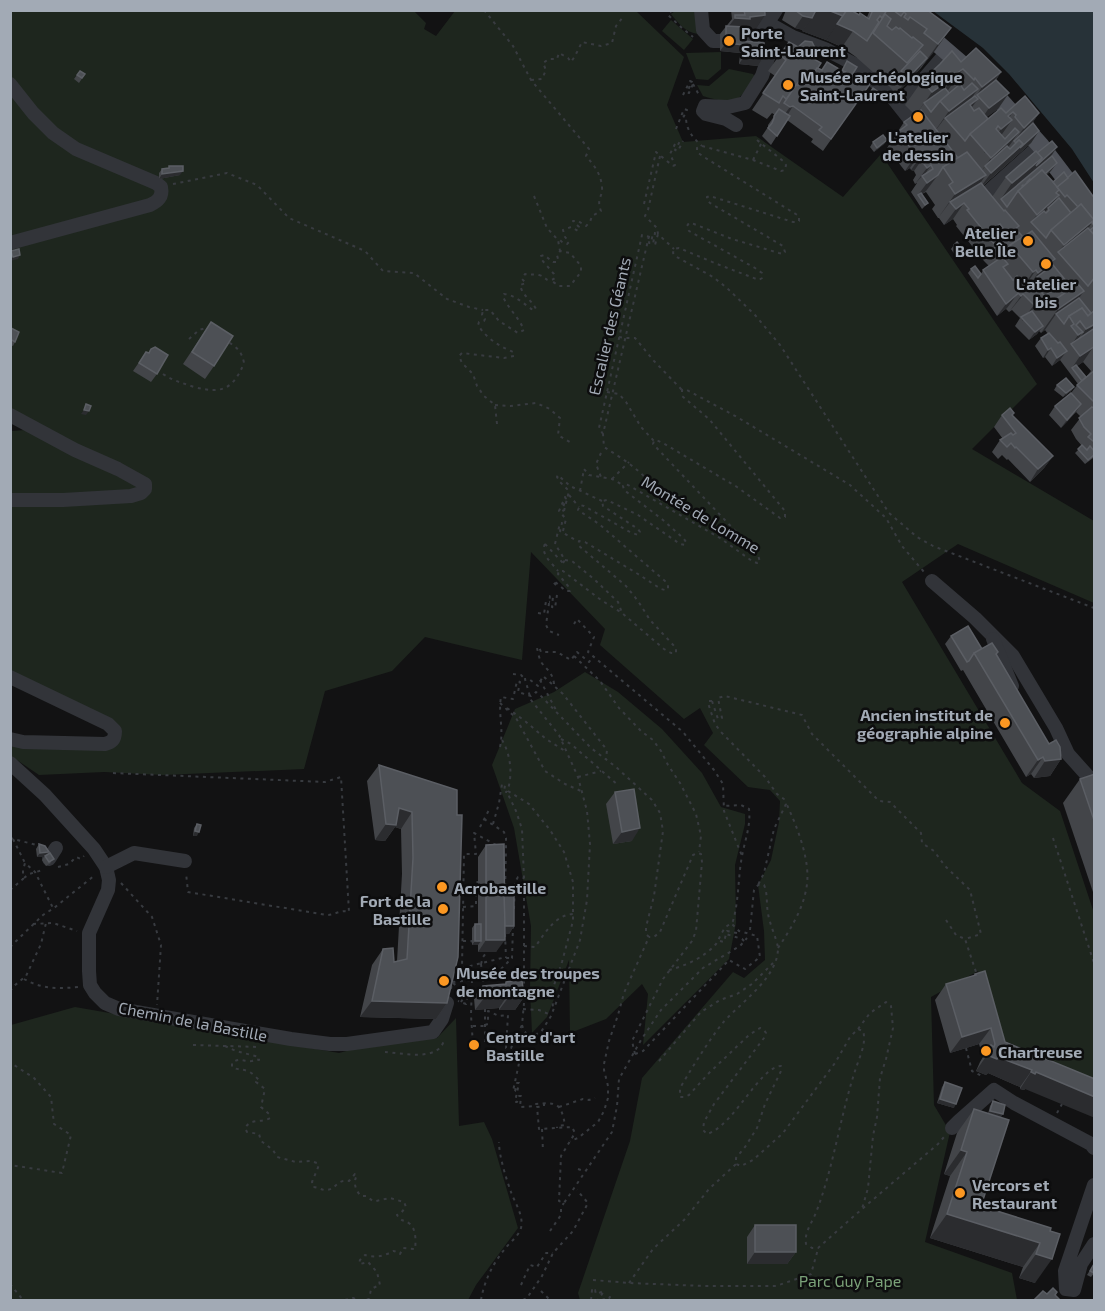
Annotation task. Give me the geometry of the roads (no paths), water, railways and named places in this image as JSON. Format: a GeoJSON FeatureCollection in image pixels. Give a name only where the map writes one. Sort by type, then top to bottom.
{"type":"FeatureCollection","features":[{"type":"Feature","properties":{"kind":"main road"},"geometry":{"type":"LineString","coordinates":[[893,10],[948,52],[987,86],[1041,146],[1095,216]]}},
{"type":"Feature","properties":{"kind":"street"},"geometry":{"type":"LineString","coordinates":[[701,10],[703,30],[710,39]]}},
{"type":"Feature","properties":{"kind":"street"},"geometry":{"type":"LineString","coordinates":[[738,42],[754,42],[776,10]]}},
{"type":"Feature","properties":{"kind":"street"},"geometry":{"type":"LineString","coordinates":[[768,23],[793,37],[825,49],[856,65],[892,97],[926,140]]}},
{"type":"Feature","properties":{"kind":"street"},"geometry":{"type":"LineString","coordinates":[[898,104],[948,52]]}},
{"type":"Feature","properties":{"kind":"street"},"geometry":{"type":"LineString","coordinates":[[736,125],[726,119],[706,114],[703,111],[705,106],[728,107],[745,103],[762,76],[769,55]]}},
{"type":"Feature","properties":{"kind":"street"},"geometry":{"type":"LineString","coordinates":[[10,84],[33,113],[53,133],[76,149],[161,187],[162,193],[158,201],[150,205],[10,243]]}},
{"type":"Feature","properties":{"kind":"street"},"geometry":{"type":"LineString","coordinates":[[990,214],[975,196],[1041,146]]}},
{"type":"Feature","properties":{"kind":"street"},"geometry":{"type":"LineString","coordinates":[[10,415],[75,450],[134,477],[146,487],[141,493],[132,496],[10,500]]}},
{"type":"Feature","properties":{"kind":"street"},"geometry":{"type":"LineString","coordinates":[[932,581],[1016,660],[1056,728],[1068,754],[1095,783]]}},
{"type":"Feature","properties":{"kind":"street"},"geometry":{"type":"LineString","coordinates":[[991,635],[1017,701]]}},
{"type":"Feature","properties":{"kind":"street"},"geometry":{"type":"LineString","coordinates":[[10,677],[108,724],[115,731],[115,738],[112,742],[105,744],[23,742],[10,739]]}},
{"type":"Feature","properties":{"kind":"street"},"geometry":{"type":"LineString","coordinates":[[10,763],[45,795],[94,849],[106,867],[134,853],[185,861]]}},
{"type":"Feature","properties":{"kind":"street","name":"Chemin de la Bastille"},"geometry":{"type":"LineString","coordinates":[[106,867],[109,880],[108,890],[89,933],[90,985],[105,1003],[119,1009],[291,1039],[347,1044],[433,1032],[451,1005]]}},
{"type":"Feature","properties":{"kind":"street"},"geometry":{"type":"LineString","coordinates":[[952,1128],[994,1090],[1095,1148]]}},
{"type":"Feature","properties":{"kind":"street"},"geometry":{"type":"LineString","coordinates":[[1095,1185],[1065,1271],[1066,1289],[1074,1290],[1081,1264],[1095,1244]]}},
{"type":"Feature","properties":{"kind":"place","name":"Porte Saint-Laurent"},"geometry":{"type":"Point","coordinates":[729,41]}},
{"type":"Feature","properties":{"kind":"place","name":"Musée archéologique Saint-Laurent"},"geometry":{"type":"Point","coordinates":[788,85]}},
{"type":"Feature","properties":{"kind":"place","name":"L'atelier de dessin"},"geometry":{"type":"Point","coordinates":[918,117]}},
{"type":"Feature","properties":{"kind":"place","name":"Atelier Belle Île"},"geometry":{"type":"Point","coordinates":[1028,241]}},
{"type":"Feature","properties":{"kind":"place","name":"L'atelier bis"},"geometry":{"type":"Point","coordinates":[1046,264]}},
{"type":"Feature","properties":{"kind":"place","name":"Ancien institut de géographie alpine"},"geometry":{"type":"Point","coordinates":[1005,723]}},
{"type":"Feature","properties":{"kind":"place","name":"Acrobastille"},"geometry":{"type":"Point","coordinates":[442,887]}},
{"type":"Feature","properties":{"kind":"place","name":"Fort de la Bastille"},"geometry":{"type":"Point","coordinates":[443,909]}},
{"type":"Feature","properties":{"kind":"place","name":"Musée des troupes de montagne"},"geometry":{"type":"Point","coordinates":[444,981]}},
{"type":"Feature","properties":{"kind":"place","name":"Centre d'art Bastille"},"geometry":{"type":"Point","coordinates":[474,1045]}},
{"type":"Feature","properties":{"kind":"place","name":"Chartreuse"},"geometry":{"type":"Point","coordinates":[986,1051]}},
{"type":"Feature","properties":{"kind":"place","name":"Vercors et Restaurant"},"geometry":{"type":"Point","coordinates":[960,1193]}},
{"type":"Feature","properties":{"kind":"park label","name":"Parc Guy Pape"},"geometry":{"type":"Point","coordinates":[850,1280]}}]}
